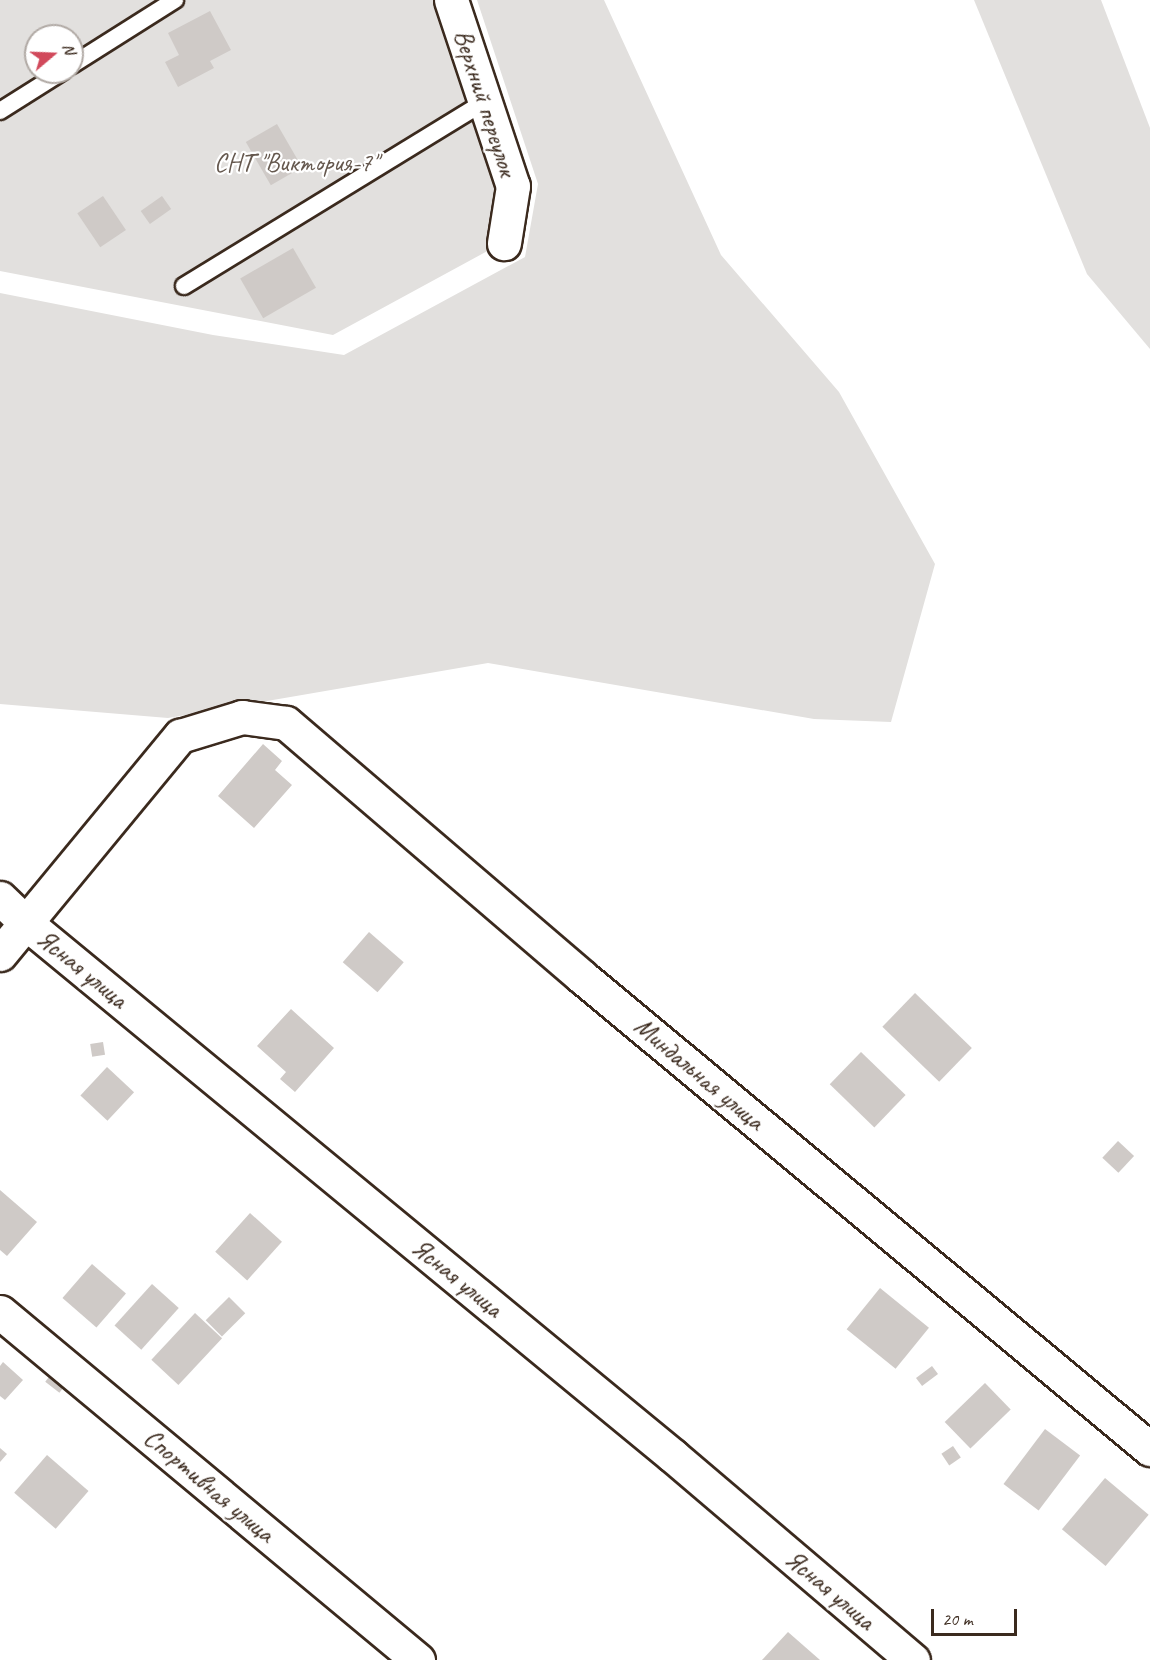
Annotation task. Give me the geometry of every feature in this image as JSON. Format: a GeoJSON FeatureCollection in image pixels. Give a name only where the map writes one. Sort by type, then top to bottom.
{"type":"FeatureCollection","features":[{"type":"Feature","properties":{"kind":"street","name":"Верхний переулок"},"geometry":{"type":"LineString","coordinates":[[451,0],[513,186],[504,243]]}},
{"type":"Feature","properties":{"kind":"street","name":"Миндальная улица"},"geometry":{"type":"LineString","coordinates":[[26,923],[180,736],[242,717],[286,723],[580,976],[1150,1449]]}},
{"type":"Feature","properties":{"kind":"street","name":"Ясная улица"},"geometry":{"type":"LineString","coordinates":[[0,898],[26,923],[664,1448],[913,1660]]}},
{"type":"Feature","properties":{"kind":"street"},"geometry":{"type":"LineString","coordinates":[[0,954],[26,923]]}},
{"type":"Feature","properties":{"kind":"street","name":"Спортивная улица"},"geometry":{"type":"LineString","coordinates":[[0,1312],[418,1660]]}},
{"type":"Feature","properties":{"kind":"lane"},"geometry":{"type":"LineString","coordinates":[[84,57],[175,0]]}},
{"type":"Feature","properties":{"kind":"lane"},"geometry":{"type":"LineString","coordinates":[[0,111],[43,84]]}},
{"type":"Feature","properties":{"kind":"lane"},"geometry":{"type":"LineString","coordinates":[[184,286],[484,102]]}},
{"type":"Feature","properties":{"kind":"green space","name":"СНТ \"Виктория-7\""},"geometry":{"type":"Polygon","coordinates":[[[0,0],[452,0],[514,186],[504,242],[333,335],[0,271],[0,0]]]}},
{"type":"Feature","properties":{"kind":"green space"},"geometry":{"type":"Polygon","coordinates":[[[477,0],[604,0],[721,255],[839,392],[935,564],[891,722],[814,719],[488,663],[168,718],[0,704],[0,293],[213,335],[344,355],[525,257],[538,184],[477,0]]]}},
{"type":"Feature","properties":{"kind":"green space"},"geometry":{"type":"Polygon","coordinates":[[[974,0],[1101,0],[1150,128],[1150,349],[1087,274],[974,0]]]}},
{"type":"Feature","properties":{"kind":"building"},"geometry":{"type":"Polygon","coordinates":[[[210,11],[231,50],[210,61],[214,68],[178,87],[165,62],[179,55],[168,33],[210,11]]]}},
{"type":"Feature","properties":{"kind":"building"},"geometry":{"type":"Polygon","coordinates":[[[277,124],[302,167],[271,185],[246,142],[277,124]]]}},
{"type":"Feature","properties":{"kind":"building"},"geometry":{"type":"Polygon","coordinates":[[[103,196],[126,230],[100,247],[77,213],[103,196]]]}},
{"type":"Feature","properties":{"kind":"building"},"geometry":{"type":"Polygon","coordinates":[[[162,196],[171,209],[150,224],[141,211],[162,196]]]}},
{"type":"Feature","properties":{"kind":"building"},"geometry":{"type":"Polygon","coordinates":[[[293,248],[316,288],[263,318],[240,278],[293,248]]]}},
{"type":"Feature","properties":{"kind":"building"},"geometry":{"type":"Polygon","coordinates":[[[263,744],[282,761],[275,770],[292,785],[254,828],[218,796],[263,744]]]}},
{"type":"Feature","properties":{"kind":"building"},"geometry":{"type":"Polygon","coordinates":[[[369,932],[404,962],[377,992],[343,962],[369,932]]]}},
{"type":"Feature","properties":{"kind":"building"},"geometry":{"type":"Polygon","coordinates":[[[915,993],[972,1048],[939,1082],[882,1027],[915,993]]]}},
{"type":"Feature","properties":{"kind":"building"},"geometry":{"type":"Polygon","coordinates":[[[291,1009],[334,1048],[295,1092],[280,1079],[286,1072],[257,1046],[291,1009]]]}},
{"type":"Feature","properties":{"kind":"building"},"geometry":{"type":"Polygon","coordinates":[[[103,1042],[105,1055],[92,1057],[90,1044],[103,1042]]]}},
{"type":"Feature","properties":{"kind":"building"},"geometry":{"type":"Polygon","coordinates":[[[861,1052],[906,1095],[874,1127],[830,1084],[861,1052]]]}},
{"type":"Feature","properties":{"kind":"building"},"geometry":{"type":"Polygon","coordinates":[[[107,1067],[134,1092],[107,1121],[80,1096],[107,1067]]]}},
{"type":"Feature","properties":{"kind":"building"},"geometry":{"type":"Polygon","coordinates":[[[1118,1141],[1134,1156],[1118,1173],[1102,1158],[1118,1141]]]}},
{"type":"Feature","properties":{"kind":"building"},"geometry":{"type":"Polygon","coordinates":[[[0,1190],[37,1222],[7,1256],[0,1250],[0,1190]]]}},
{"type":"Feature","properties":{"kind":"building"},"geometry":{"type":"Polygon","coordinates":[[[250,1213],[282,1242],[247,1280],[215,1252],[250,1213]]]}},
{"type":"Feature","properties":{"kind":"building"},"geometry":{"type":"Polygon","coordinates":[[[92,1264],[126,1294],[96,1327],[62,1298],[92,1264]]]}},
{"type":"Feature","properties":{"kind":"building"},"geometry":{"type":"Polygon","coordinates":[[[152,1284],[179,1308],[141,1350],[115,1326],[152,1284]]]}},
{"type":"Feature","properties":{"kind":"building"},"geometry":{"type":"Polygon","coordinates":[[[880,1288],[929,1328],[896,1369],[847,1329],[880,1288]]]}},
{"type":"Feature","properties":{"kind":"building"},"geometry":{"type":"Polygon","coordinates":[[[229,1297],[245,1313],[222,1337],[206,1320],[229,1297]]]}},
{"type":"Feature","properties":{"kind":"building"},"geometry":{"type":"Polygon","coordinates":[[[195,1313],[222,1338],[178,1385],[151,1360],[195,1313]]]}},
{"type":"Feature","properties":{"kind":"building"},"geometry":{"type":"Polygon","coordinates":[[[3,1362],[23,1380],[5,1400],[0,1396],[0,1366],[3,1362]]]}},
{"type":"Feature","properties":{"kind":"building"},"geometry":{"type":"Polygon","coordinates":[[[932,1366],[938,1374],[922,1386],[916,1378],[932,1366]]]}},
{"type":"Feature","properties":{"kind":"building"},"geometry":{"type":"Polygon","coordinates":[[[52,1373],[66,1384],[59,1393],[45,1382],[52,1373]]]}},
{"type":"Feature","properties":{"kind":"building"},"geometry":{"type":"Polygon","coordinates":[[[985,1383],[1011,1410],[970,1449],[945,1422],[985,1383]]]}},
{"type":"Feature","properties":{"kind":"building"},"geometry":{"type":"Polygon","coordinates":[[[1045,1429],[1080,1455],[1039,1511],[1003,1484],[1045,1429]]]}},
{"type":"Feature","properties":{"kind":"building"},"geometry":{"type":"Polygon","coordinates":[[[953,1446],[961,1458],[949,1465],[941,1454],[953,1446]]]}},
{"type":"Feature","properties":{"kind":"building"},"geometry":{"type":"Polygon","coordinates":[[[0,1448],[7,1454],[0,1462],[0,1448]]]}},
{"type":"Feature","properties":{"kind":"building"},"geometry":{"type":"Polygon","coordinates":[[[47,1455],[89,1491],[56,1529],[14,1493],[47,1455]]]}},
{"type":"Feature","properties":{"kind":"building"},"geometry":{"type":"Polygon","coordinates":[[[1105,1478],[1149,1515],[1106,1566],[1062,1529],[1105,1478]]]}},
{"type":"Feature","properties":{"kind":"building"},"geometry":{"type":"Polygon","coordinates":[[[788,1632],[820,1660],[762,1660],[788,1632]]]}}]}
